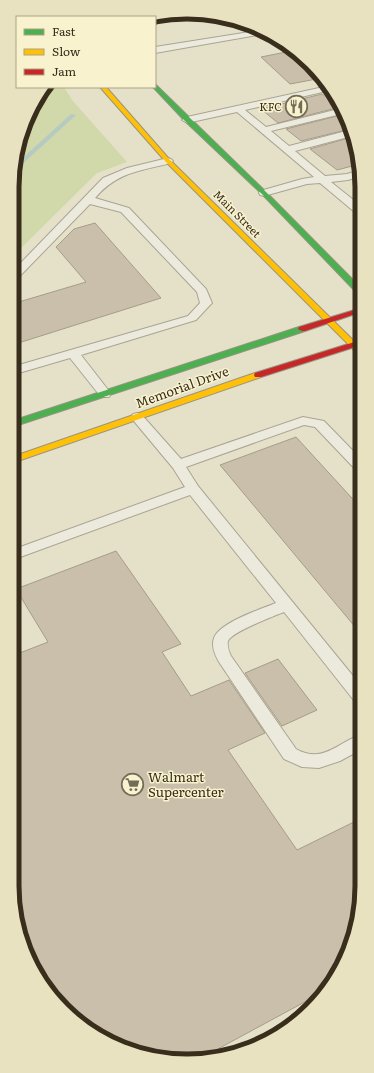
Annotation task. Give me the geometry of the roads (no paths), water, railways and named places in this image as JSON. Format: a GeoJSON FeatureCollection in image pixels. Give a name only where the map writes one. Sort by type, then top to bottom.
{"type":"FeatureCollection","features":[{"type":"Feature","properties":{"kind":"main road"},"geometry":{"type":"LineString","coordinates":[[156,87],[187,120],[264,193],[355,286]]}},
{"type":"Feature","properties":{"kind":"main road","name":"Main Street"},"geometry":{"type":"LineString","coordinates":[[104,88],[168,161],[328,320],[355,342]]}},
{"type":"Feature","properties":{"kind":"main road","name":"Memorial Drive"},"geometry":{"type":"LineString","coordinates":[[19,422],[355,312]]}},
{"type":"Feature","properties":{"kind":"main road","name":"Memorial Drive"},"geometry":{"type":"LineString","coordinates":[[19,458],[137,417],[194,395],[355,343]]}},
{"type":"Feature","properties":{"kind":"lane"},"geometry":{"type":"LineString","coordinates":[[156,50],[255,34]]}},
{"type":"Feature","properties":{"kind":"lane"},"geometry":{"type":"LineString","coordinates":[[187,120],[324,90]]}},
{"type":"Feature","properties":{"kind":"lane"},"geometry":{"type":"LineString","coordinates":[[239,109],[355,207]]}},
{"type":"Feature","properties":{"kind":"lane"},"geometry":{"type":"LineString","coordinates":[[264,130],[338,112]]}},
{"type":"Feature","properties":{"kind":"lane"},"geometry":{"type":"LineString","coordinates":[[287,150],[346,134]]}},
{"type":"Feature","properties":{"kind":"lane"},"geometry":{"type":"LineString","coordinates":[[19,271],[99,187],[110,179],[122,174],[168,161]]}},
{"type":"Feature","properties":{"kind":"lane"},"geometry":{"type":"LineString","coordinates":[[264,193],[306,181],[355,174]]}},
{"type":"Feature","properties":{"kind":"lane"},"geometry":{"type":"LineString","coordinates":[[19,369],[192,318],[206,303],[202,291],[125,210],[108,204],[88,200]]}},
{"type":"Feature","properties":{"kind":"lane"},"geometry":{"type":"LineString","coordinates":[[73,353],[105,394]]}},
{"type":"Feature","properties":{"kind":"lane"},"geometry":{"type":"LineString","coordinates":[[137,417],[178,465],[193,489],[355,690]]}},
{"type":"Feature","properties":{"kind":"lane"},"geometry":{"type":"LineString","coordinates":[[178,465],[303,421],[320,424],[355,461]]}},
{"type":"Feature","properties":{"kind":"lane"},"geometry":{"type":"LineString","coordinates":[[19,552],[193,489]]}},
{"type":"Feature","properties":{"kind":"lane"},"geometry":{"type":"LineString","coordinates":[[286,605],[232,629],[223,636],[220,647],[224,658],[290,754],[304,762],[315,763],[355,744]]}},
{"type":"Feature","properties":{"kind":"waterway"},"geometry":{"type":"LineString","coordinates":[[20,163],[73,115]]}},
{"type":"Feature","properties":{"kind":"place","name":"KFC"},"geometry":{"type":"Point","coordinates":[297,107]}},
{"type":"Feature","properties":{"kind":"place","name":"Walmart Supercenter"},"geometry":{"type":"Point","coordinates":[132,784]}}]}
